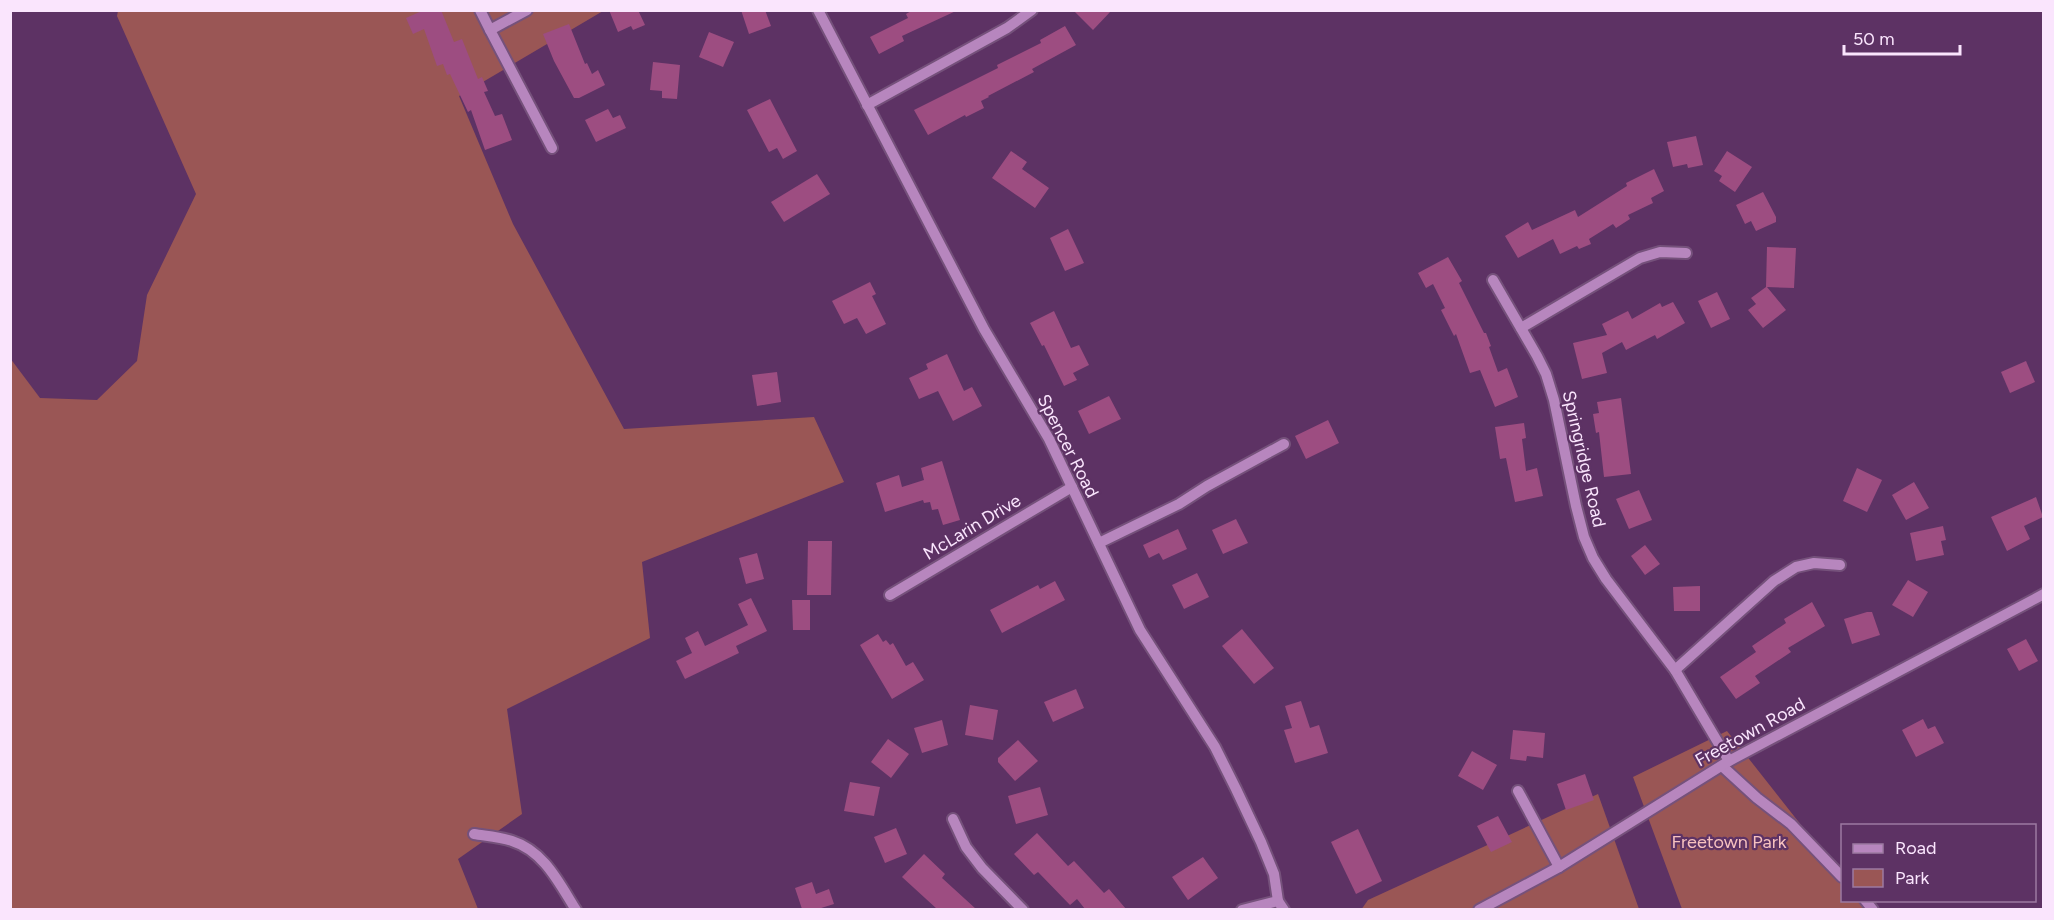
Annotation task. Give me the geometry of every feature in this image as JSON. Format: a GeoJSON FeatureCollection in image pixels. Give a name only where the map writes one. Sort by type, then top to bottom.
{"type":"FeatureCollection","features":[{"type":"Feature","properties":{"kind":"street"},"geometry":{"type":"LineString","coordinates":[[480,10],[552,148]]}},
{"type":"Feature","properties":{"kind":"street"},"geometry":{"type":"LineString","coordinates":[[490,30],[527,10]]}},
{"type":"Feature","properties":{"kind":"street","name":"Spencer Road"},"geometry":{"type":"LineString","coordinates":[[818,10],[984,329],[1049,439],[1140,630],[1215,747],[1261,842],[1274,874],[1281,905]]}},
{"type":"Feature","properties":{"kind":"street"},"geometry":{"type":"LineString","coordinates":[[867,105],[1007,28],[1032,10]]}},
{"type":"Feature","properties":{"kind":"street"},"geometry":{"type":"LineString","coordinates":[[1521,328],[1640,258],[1660,252],[1686,253]]}},
{"type":"Feature","properties":{"kind":"street","name":"Springridge Road"},"geometry":{"type":"LineString","coordinates":[[1493,280],[1537,356],[1554,400],[1576,506],[1584,537],[1593,558],[1606,579],[1675,670],[1726,763],[1757,798],[1791,824],[1841,876]]}},
{"type":"Feature","properties":{"kind":"street"},"geometry":{"type":"LineString","coordinates":[[1099,543],[1179,504],[1284,444]]}},
{"type":"Feature","properties":{"kind":"street","name":"McLarin Drive"},"geometry":{"type":"LineString","coordinates":[[890,596],[1072,487]]}},
{"type":"Feature","properties":{"kind":"street"},"geometry":{"type":"LineString","coordinates":[[1675,670],[1774,581],[1796,567],[1814,563],[1840,565]]}},
{"type":"Feature","properties":{"kind":"street","name":"Freetown Road"},"geometry":{"type":"LineString","coordinates":[[1479,909],[1559,867],[1726,763],[2043,594]]}},
{"type":"Feature","properties":{"kind":"street"},"geometry":{"type":"LineString","coordinates":[[1518,791],[1559,867]]}},
{"type":"Feature","properties":{"kind":"street"},"geometry":{"type":"LineString","coordinates":[[953,819],[966,847],[982,868],[1023,909]]}},
{"type":"Feature","properties":{"kind":"street"},"geometry":{"type":"LineString","coordinates":[[474,834],[511,841],[526,847],[553,872],[576,909]]}},
{"type":"Feature","properties":{"kind":"street"},"geometry":{"type":"LineString","coordinates":[[1242,909],[1281,905]]}},
{"type":"Feature","properties":{"kind":"green space"},"geometry":{"type":"Polygon","coordinates":[[[118,11],[603,11],[459,96],[513,224],[624,429],[814,417],[844,482],[642,562],[650,638],[507,709],[522,814],[458,859],[478,909],[11,909],[10,358],[40,398],[97,400],[137,361],[147,295],[196,194],[117,16],[118,11]]]}},
{"type":"Feature","properties":{"kind":"green space","name":"Freetown Park"},"geometry":{"type":"Polygon","coordinates":[[[1727,731],[1841,876],[1841,902],[1862,902],[1869,909],[1682,909],[1633,777],[1727,731]]]}},
{"type":"Feature","properties":{"kind":"green space","name":"Freetown Park"},"geometry":{"type":"Polygon","coordinates":[[[1598,794],[1639,909],[1361,910],[1368,900],[1598,794]]]}},
{"type":"Feature","properties":{"kind":"building"},"geometry":{"type":"Polygon","coordinates":[[[424,10],[441,10],[454,42],[462,39],[478,79],[482,77],[488,91],[484,92],[495,116],[502,114],[512,140],[485,150],[471,110],[468,112],[443,64],[437,66],[424,29],[413,34],[406,18],[424,10]]]}},
{"type":"Feature","properties":{"kind":"building"},"geometry":{"type":"Polygon","coordinates":[[[609,10],[638,10],[645,25],[633,30],[631,26],[618,32],[609,10]]]}},
{"type":"Feature","properties":{"kind":"building"},"geometry":{"type":"Polygon","coordinates":[[[741,10],[765,10],[771,26],[749,34],[741,10]]]}},
{"type":"Feature","properties":{"kind":"building"},"geometry":{"type":"Polygon","coordinates":[[[913,10],[958,10],[902,36],[904,41],[879,54],[870,37],[908,18],[906,14],[913,10]]]}},
{"type":"Feature","properties":{"kind":"building"},"geometry":{"type":"Polygon","coordinates":[[[1073,10],[1112,10],[1093,30],[1073,10]]]}},
{"type":"Feature","properties":{"kind":"building"},"geometry":{"type":"Polygon","coordinates":[[[569,24],[585,64],[587,63],[592,74],[598,70],[605,85],[579,98],[574,98],[554,61],[543,34],[569,24]]]}},
{"type":"Feature","properties":{"kind":"building"},"geometry":{"type":"Polygon","coordinates":[[[1065,26],[1076,45],[1032,69],[1034,72],[988,96],[981,101],[984,108],[966,117],[965,115],[928,135],[914,110],[998,68],[997,65],[1041,43],[1040,40],[1065,26]]]}},
{"type":"Feature","properties":{"kind":"building"},"geometry":{"type":"Polygon","coordinates":[[[709,32],[734,42],[723,67],[699,57],[709,32]]]}},
{"type":"Feature","properties":{"kind":"building"},"geometry":{"type":"Polygon","coordinates":[[[653,62],[680,65],[677,99],[662,98],[662,91],[650,90],[653,62]]]}},
{"type":"Feature","properties":{"kind":"building"},"geometry":{"type":"Polygon","coordinates":[[[770,99],[797,151],[783,159],[777,148],[769,152],[747,110],[770,99]]]}},
{"type":"Feature","properties":{"kind":"building"},"geometry":{"type":"Polygon","coordinates":[[[608,109],[613,118],[620,115],[626,128],[596,142],[585,120],[608,109]]]}},
{"type":"Feature","properties":{"kind":"building"},"geometry":{"type":"Polygon","coordinates":[[[1696,136],[1703,165],[1688,168],[1687,164],[1673,167],[1667,142],[1696,136]]]}},
{"type":"Feature","properties":{"kind":"building"},"geometry":{"type":"Polygon","coordinates":[[[1011,151],[1027,162],[1022,169],[1049,188],[1035,208],[992,178],[1011,151]]]}},
{"type":"Feature","properties":{"kind":"building"},"geometry":{"type":"Polygon","coordinates":[[[1727,151],[1752,167],[1735,192],[1719,181],[1722,176],[1714,171],[1727,151]]]}},
{"type":"Feature","properties":{"kind":"building"},"geometry":{"type":"Polygon","coordinates":[[[1654,169],[1664,191],[1651,198],[1653,203],[1628,215],[1630,219],[1616,228],[1613,224],[1589,239],[1591,244],[1579,249],[1577,246],[1560,254],[1553,239],[1518,258],[1505,236],[1528,222],[1532,230],[1575,210],[1578,217],[1627,186],[1626,183],[1654,169]]]}},
{"type":"Feature","properties":{"kind":"building"},"geometry":{"type":"Polygon","coordinates":[[[817,174],[830,194],[784,222],[771,202],[817,174]]]}},
{"type":"Feature","properties":{"kind":"building"},"geometry":{"type":"Polygon","coordinates":[[[1763,192],[1776,217],[1776,222],[1756,231],[1751,221],[1745,224],[1736,205],[1763,192]]]}},
{"type":"Feature","properties":{"kind":"building"},"geometry":{"type":"Polygon","coordinates":[[[1068,229],[1084,263],[1065,271],[1050,238],[1068,229]]]}},
{"type":"Feature","properties":{"kind":"building"},"geometry":{"type":"Polygon","coordinates":[[[1767,247],[1796,248],[1794,288],[1767,287],[1786,310],[1763,328],[1748,310],[1756,304],[1751,298],[1766,287],[1767,247]]]}},
{"type":"Feature","properties":{"kind":"building"},"geometry":{"type":"Polygon","coordinates":[[[1448,257],[1486,333],[1498,372],[1507,368],[1518,397],[1495,407],[1480,370],[1470,373],[1456,334],[1454,336],[1441,310],[1445,308],[1433,284],[1426,288],[1418,273],[1448,257]]]}},
{"type":"Feature","properties":{"kind":"building"},"geometry":{"type":"Polygon","coordinates":[[[870,282],[876,294],[872,296],[886,324],[866,334],[857,318],[844,324],[832,301],[870,282]]]}},
{"type":"Feature","properties":{"kind":"building"},"geometry":{"type":"Polygon","coordinates":[[[1717,292],[1730,319],[1711,328],[1698,301],[1717,292]]]}},
{"type":"Feature","properties":{"kind":"building"},"geometry":{"type":"Polygon","coordinates":[[[1673,302],[1685,323],[1657,339],[1655,335],[1626,350],[1622,342],[1602,353],[1607,373],[1582,379],[1573,343],[1607,335],[1602,324],[1628,311],[1632,319],[1660,303],[1662,307],[1673,302]]]}},
{"type":"Feature","properties":{"kind":"building"},"geometry":{"type":"Polygon","coordinates":[[[1054,311],[1071,348],[1079,345],[1089,365],[1073,373],[1077,380],[1064,386],[1044,345],[1042,346],[1030,323],[1054,311]]]}},
{"type":"Feature","properties":{"kind":"building"},"geometry":{"type":"Polygon","coordinates":[[[947,354],[964,391],[972,387],[982,406],[953,421],[938,391],[919,399],[909,378],[928,369],[926,364],[947,354]]]}},
{"type":"Feature","properties":{"kind":"building"},"geometry":{"type":"Polygon","coordinates":[[[2026,361],[2035,382],[2010,393],[2001,372],[2026,361]]]}},
{"type":"Feature","properties":{"kind":"building"},"geometry":{"type":"Polygon","coordinates":[[[777,372],[781,402],[757,406],[752,375],[777,372]]]}},
{"type":"Feature","properties":{"kind":"building"},"geometry":{"type":"Polygon","coordinates":[[[1109,396],[1121,419],[1089,434],[1078,411],[1109,396]]]}},
{"type":"Feature","properties":{"kind":"building"},"geometry":{"type":"Polygon","coordinates":[[[1621,398],[1631,474],[1604,477],[1599,432],[1596,433],[1593,414],[1599,413],[1597,402],[1621,398]]]}},
{"type":"Feature","properties":{"kind":"building"},"geometry":{"type":"Polygon","coordinates":[[[1328,420],[1339,443],[1306,459],[1295,436],[1328,420]]]}},
{"type":"Feature","properties":{"kind":"building"},"geometry":{"type":"Polygon","coordinates":[[[1524,423],[1526,438],[1522,439],[1526,471],[1537,468],[1543,496],[1515,502],[1506,458],[1500,459],[1495,427],[1524,423]]]}},
{"type":"Feature","properties":{"kind":"building"},"geometry":{"type":"Polygon","coordinates":[[[942,461],[960,520],[943,525],[938,509],[932,510],[930,502],[924,503],[923,500],[885,512],[876,483],[899,475],[902,487],[924,480],[921,468],[942,461]]]}},
{"type":"Feature","properties":{"kind":"building"},"geometry":{"type":"Polygon","coordinates":[[[1857,468],[1882,480],[1867,512],[1843,501],[1857,468]]]}},
{"type":"Feature","properties":{"kind":"building"},"geometry":{"type":"Polygon","coordinates":[[[1914,482],[1929,508],[1906,520],[1892,495],[1914,482]]]}},
{"type":"Feature","properties":{"kind":"building"},"geometry":{"type":"Polygon","coordinates":[[[1639,490],[1652,520],[1629,529],[1616,499],[1639,490]]]}},
{"type":"Feature","properties":{"kind":"building"},"geometry":{"type":"Polygon","coordinates":[[[2036,497],[2043,517],[2024,526],[2030,539],[2007,551],[1991,517],[2036,497]]]}},
{"type":"Feature","properties":{"kind":"building"},"geometry":{"type":"Polygon","coordinates":[[[1236,519],[1248,543],[1223,554],[1212,530],[1236,519]]]}},
{"type":"Feature","properties":{"kind":"building"},"geometry":{"type":"Polygon","coordinates":[[[1943,526],[1946,540],[1941,541],[1944,555],[1916,561],[1910,533],[1943,526]]]}},
{"type":"Feature","properties":{"kind":"building"},"geometry":{"type":"Polygon","coordinates":[[[1178,529],[1187,549],[1163,560],[1159,553],[1149,558],[1143,545],[1178,529]]]}},
{"type":"Feature","properties":{"kind":"building"},"geometry":{"type":"Polygon","coordinates":[[[808,541],[832,541],[831,595],[807,595],[808,541]]]}},
{"type":"Feature","properties":{"kind":"building"},"geometry":{"type":"Polygon","coordinates":[[[1645,545],[1660,564],[1645,575],[1631,556],[1645,545]]]}},
{"type":"Feature","properties":{"kind":"building"},"geometry":{"type":"Polygon","coordinates":[[[757,553],[764,579],[746,584],[739,558],[757,553]]]}},
{"type":"Feature","properties":{"kind":"building"},"geometry":{"type":"Polygon","coordinates":[[[1197,573],[1209,597],[1184,609],[1172,585],[1197,573]]]}},
{"type":"Feature","properties":{"kind":"building"},"geometry":{"type":"Polygon","coordinates":[[[1908,580],[1928,592],[1913,617],[1892,605],[1908,580]]]}},
{"type":"Feature","properties":{"kind":"building"},"geometry":{"type":"Polygon","coordinates":[[[1055,581],[1065,600],[1002,633],[990,610],[1038,585],[1040,589],[1055,581]]]}},
{"type":"Feature","properties":{"kind":"building"},"geometry":{"type":"Polygon","coordinates":[[[1700,586],[1700,611],[1674,611],[1673,587],[1700,586]]]}},
{"type":"Feature","properties":{"kind":"building"},"geometry":{"type":"Polygon","coordinates":[[[751,598],[767,631],[736,646],[739,653],[685,679],[676,661],[692,653],[685,638],[698,631],[705,646],[748,625],[738,604],[751,598]]]}},
{"type":"Feature","properties":{"kind":"building"},"geometry":{"type":"Polygon","coordinates":[[[792,600],[810,600],[810,630],[793,630],[792,600]]]}},
{"type":"Feature","properties":{"kind":"building"},"geometry":{"type":"Polygon","coordinates":[[[1812,602],[1825,626],[1788,648],[1791,652],[1755,676],[1760,683],[1736,699],[1720,677],[1756,652],[1752,646],[1786,623],[1784,619],[1812,602]]]}},
{"type":"Feature","properties":{"kind":"building"},"geometry":{"type":"Polygon","coordinates":[[[1872,612],[1880,635],[1852,644],[1844,619],[1872,612]]]}},
{"type":"Feature","properties":{"kind":"building"},"geometry":{"type":"Polygon","coordinates":[[[1242,629],[1274,668],[1254,684],[1222,646],[1242,629]]]}},
{"type":"Feature","properties":{"kind":"building"},"geometry":{"type":"Polygon","coordinates":[[[878,634],[883,642],[886,640],[890,645],[893,643],[906,666],[913,662],[924,680],[892,699],[860,645],[878,634]]]}},
{"type":"Feature","properties":{"kind":"building"},"geometry":{"type":"Polygon","coordinates":[[[2026,639],[2038,661],[2019,671],[2007,649],[2026,639]]]}},
{"type":"Feature","properties":{"kind":"building"},"geometry":{"type":"Polygon","coordinates":[[[1076,689],[1084,708],[1053,722],[1044,702],[1076,689]]]}},
{"type":"Feature","properties":{"kind":"building"},"geometry":{"type":"Polygon","coordinates":[[[1301,701],[1310,728],[1319,725],[1328,753],[1295,763],[1284,730],[1292,728],[1285,706],[1301,701]]]}},
{"type":"Feature","properties":{"kind":"building"},"geometry":{"type":"Polygon","coordinates":[[[970,705],[998,710],[993,740],[965,735],[970,705]]]}},
{"type":"Feature","properties":{"kind":"building"},"geometry":{"type":"Polygon","coordinates":[[[1923,719],[1928,729],[1935,726],[1944,743],[1916,757],[1902,730],[1923,719]]]}},
{"type":"Feature","properties":{"kind":"building"},"geometry":{"type":"Polygon","coordinates":[[[942,720],[948,745],[922,753],[914,728],[942,720]]]}},
{"type":"Feature","properties":{"kind":"building"},"geometry":{"type":"Polygon","coordinates":[[[1513,730],[1545,733],[1543,758],[1527,756],[1526,761],[1510,759],[1513,730]]]}},
{"type":"Feature","properties":{"kind":"building"},"geometry":{"type":"Polygon","coordinates":[[[888,739],[909,754],[891,778],[871,762],[888,739]]]}},
{"type":"Feature","properties":{"kind":"building"},"geometry":{"type":"Polygon","coordinates":[[[1018,740],[1038,761],[1015,781],[998,762],[998,758],[1018,740]]]}},
{"type":"Feature","properties":{"kind":"building"},"geometry":{"type":"Polygon","coordinates":[[[1472,751],[1497,765],[1483,790],[1458,776],[1472,751]]]}},
{"type":"Feature","properties":{"kind":"building"},"geometry":{"type":"Polygon","coordinates":[[[1585,774],[1594,800],[1566,810],[1557,784],[1585,774]]]}},
{"type":"Feature","properties":{"kind":"building"},"geometry":{"type":"Polygon","coordinates":[[[850,782],[880,787],[874,816],[844,811],[850,782]]]}},
{"type":"Feature","properties":{"kind":"building"},"geometry":{"type":"Polygon","coordinates":[[[1040,787],[1048,815],[1016,824],[1008,796],[1040,787]]]}},
{"type":"Feature","properties":{"kind":"building"},"geometry":{"type":"Polygon","coordinates":[[[1498,816],[1512,842],[1491,852],[1477,826],[1498,816]]]}},
{"type":"Feature","properties":{"kind":"building"},"geometry":{"type":"Polygon","coordinates":[[[896,828],[907,854],[885,863],[874,837],[896,828]]]}},
{"type":"Feature","properties":{"kind":"building"},"geometry":{"type":"Polygon","coordinates":[[[1358,829],[1382,881],[1356,894],[1331,842],[1358,829]]]}},
{"type":"Feature","properties":{"kind":"building"},"geometry":{"type":"Polygon","coordinates":[[[1037,833],[1068,866],[1074,861],[1104,893],[1109,889],[1126,909],[1085,909],[1077,899],[1070,905],[1038,872],[1034,875],[1014,854],[1037,833]]]}},
{"type":"Feature","properties":{"kind":"building"},"geometry":{"type":"Polygon","coordinates":[[[924,854],[945,874],[942,878],[976,909],[937,909],[902,877],[924,854]]]}},
{"type":"Feature","properties":{"kind":"building"},"geometry":{"type":"Polygon","coordinates":[[[1203,857],[1218,878],[1188,900],[1172,877],[1203,857]]]}},
{"type":"Feature","properties":{"kind":"building"},"geometry":{"type":"Polygon","coordinates":[[[812,882],[816,894],[829,889],[834,904],[818,909],[802,909],[795,888],[812,882]]]}}]}
